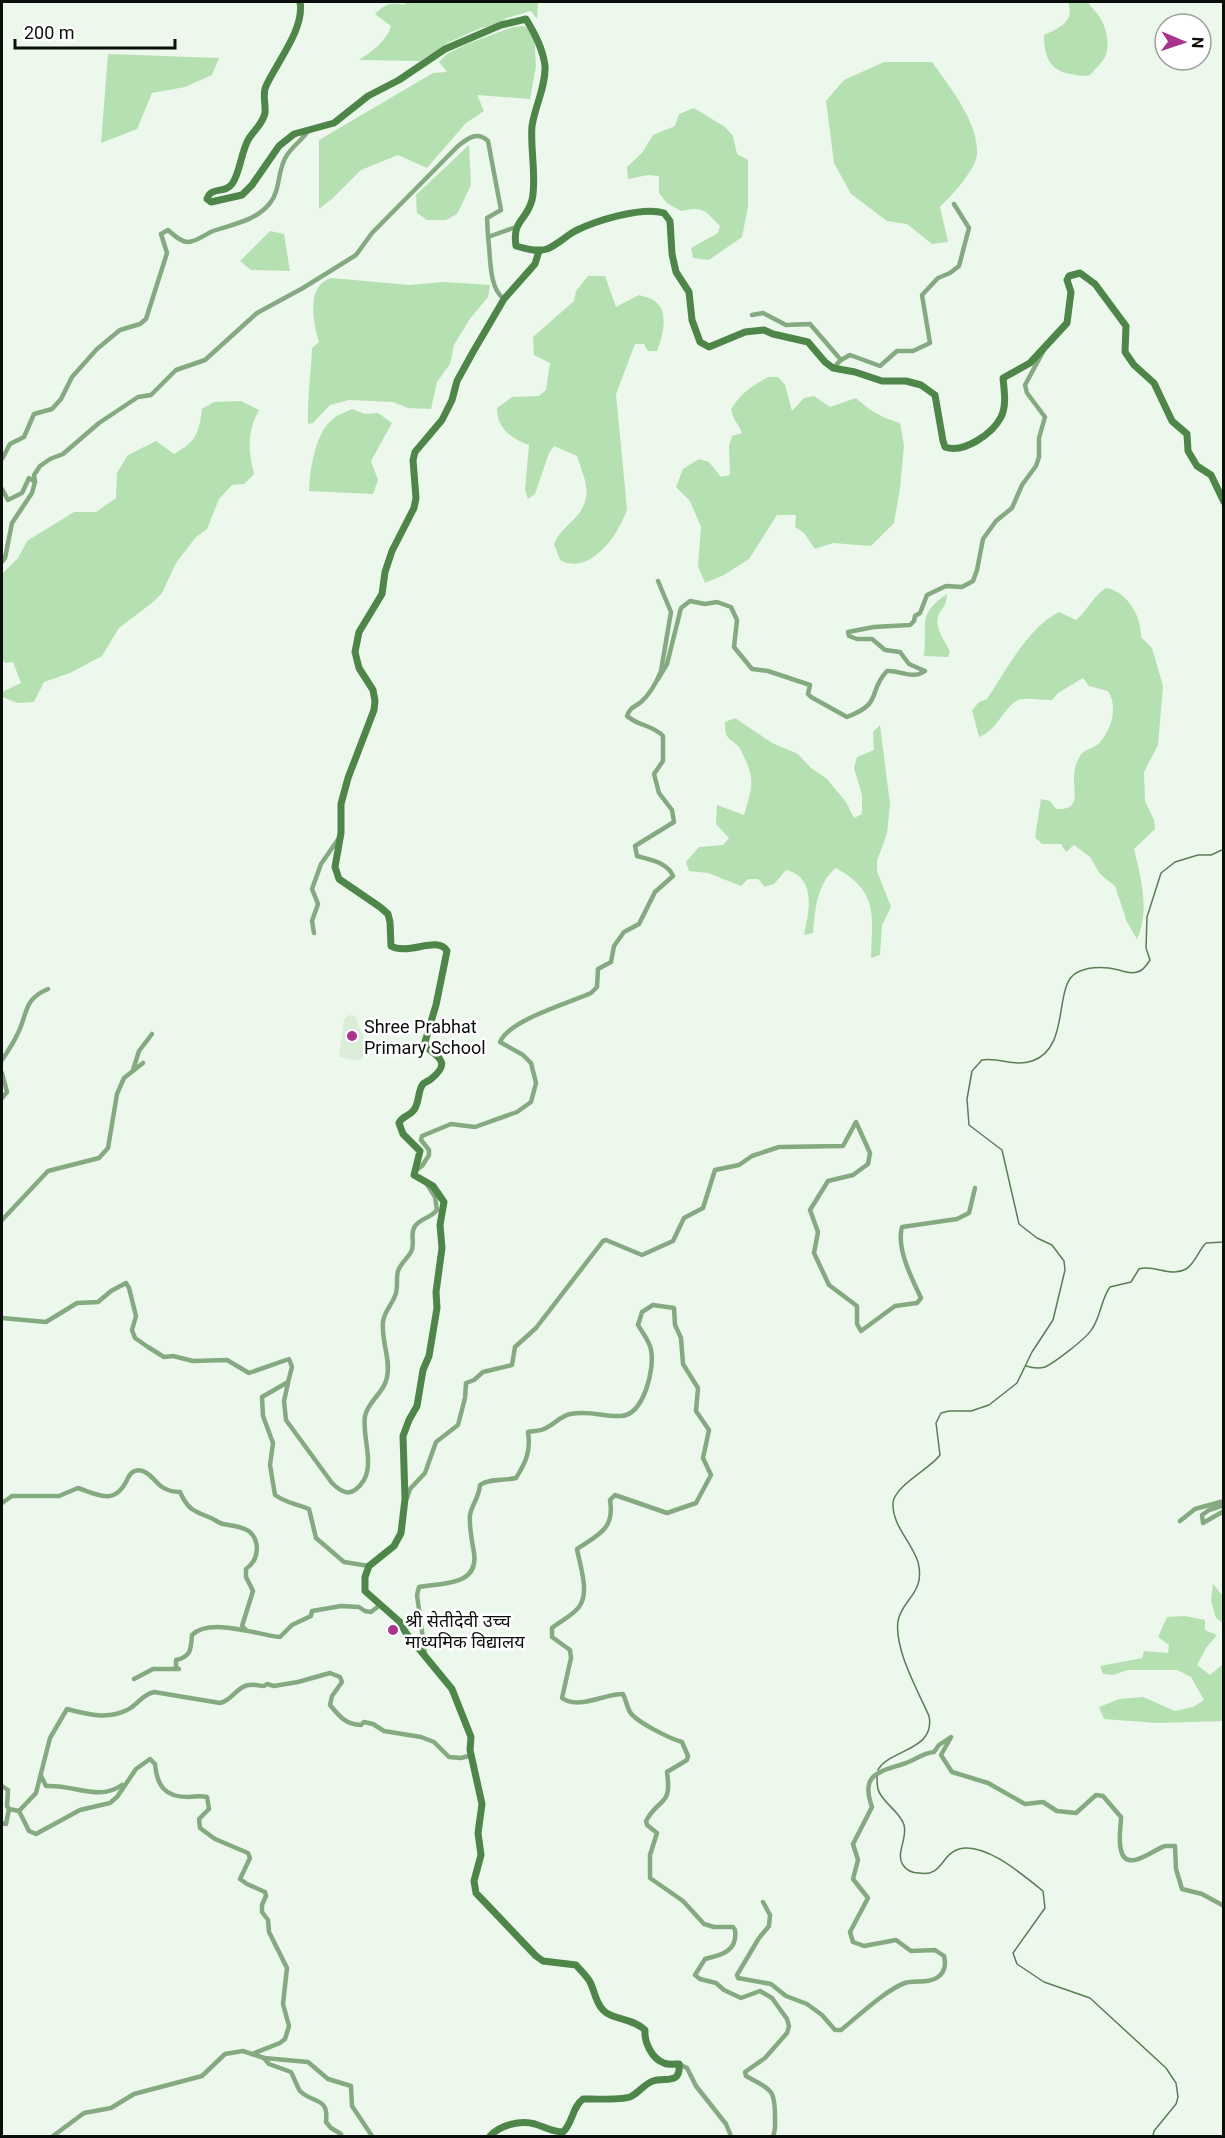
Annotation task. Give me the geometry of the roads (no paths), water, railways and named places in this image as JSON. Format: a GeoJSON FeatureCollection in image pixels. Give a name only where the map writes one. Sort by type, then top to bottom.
{"type":"FeatureCollection","features":[{"type":"Feature","properties":{"kind":"main road"},"geometry":{"type":"LineString","coordinates":[[300,2],[300,18],[278,67],[265,88],[265,113],[262,121],[248,141],[233,183],[227,189],[213,191],[207,196],[211,202],[242,195],[252,185],[279,146],[294,134],[309,128],[334,123],[368,96],[399,80],[445,50],[501,25],[526,19],[541,47],[545,68],[533,123],[532,198],[528,213],[516,227],[514,233],[516,246],[539,250],[549,248],[575,231],[606,220],[649,210],[664,213],[670,221],[672,254],[676,272],[689,292],[692,320],[700,342],[709,347],[745,332],[765,330],[808,342],[833,368],[882,381],[906,381],[921,386],[935,395],[943,441],[945,447],[952,450],[970,444],[989,431],[1001,417],[1005,398],[1003,378],[1030,363],[1068,323],[1071,292],[1067,280],[1070,276],[1080,273],[1095,284],[1126,326],[1125,352],[1134,365],[1154,383],[1172,421],[1187,434],[1188,451],[1197,466],[1211,475],[1224,502]]}},
{"type":"Feature","properties":{"kind":"main road"},"geometry":{"type":"LineString","coordinates":[[490,2136],[497,2129],[519,2123],[534,2124],[554,2132],[563,2132],[568,2127],[577,2104],[583,2099],[630,2097],[652,2081],[669,2080],[680,2072],[679,2064],[665,2064],[659,2060],[646,2041],[645,2030],[636,2022],[603,2011],[596,2000],[591,1984],[576,1965],[543,1961],[536,1956],[476,1893],[474,1881],[481,1855],[478,1833],[482,1804],[472,1755],[471,1737],[452,1689],[406,1633],[400,1622],[365,1591],[365,1577],[369,1566],[398,1542],[401,1533],[405,1499],[403,1436],[417,1406],[437,1308],[438,1268],[442,1248],[440,1226],[444,1202],[433,1186],[414,1175],[420,1152],[403,1134],[399,1124],[401,1118],[413,1112],[416,1107],[422,1084],[441,1070],[443,1063],[426,1047],[426,1042],[447,951],[439,944],[406,950],[391,946],[388,914],[339,879],[336,873],[341,804],[348,778],[374,710],[375,701],[373,690],[355,658],[359,632],[382,594],[385,572],[392,551],[414,508],[416,498],[413,460],[415,452],[442,420],[452,400],[457,381],[504,299],[535,264],[539,250]]}},
{"type":"Feature","properties":{"kind":"street"},"geometry":{"type":"LineString","coordinates":[[2,459],[10,444],[24,437],[34,414],[52,409],[61,399],[72,377],[97,349],[120,330],[140,324],[146,319],[167,253],[161,234],[168,230],[184,242],[190,242],[252,217],[270,203],[277,189],[286,155],[303,138],[309,128]]}},
{"type":"Feature","properties":{"kind":"street"},"geometry":{"type":"LineString","coordinates":[[2,562],[5,558],[12,523],[32,493],[34,475],[40,466],[63,454],[99,423],[138,397],[151,395],[176,370],[205,360],[257,313],[356,255],[372,233],[458,146],[474,136],[483,136],[488,141],[501,210],[487,218],[493,283],[497,294],[504,299]]}},
{"type":"Feature","properties":{"kind":"street"},"geometry":{"type":"LineString","coordinates":[[833,368],[850,355],[880,366],[897,351],[914,351],[930,343],[922,295],[938,278],[959,266],[969,228],[954,204]]}},
{"type":"Feature","properties":{"kind":"street"},"geometry":{"type":"LineString","coordinates":[[488,237],[516,227]]}},
{"type":"Feature","properties":{"kind":"street"},"geometry":{"type":"LineString","coordinates":[[752,315],[763,314],[786,325],[810,324],[841,360]]}},
{"type":"Feature","properties":{"kind":"street"},"geometry":{"type":"LineString","coordinates":[[415,1171],[422,1166],[429,1155],[429,1150],[421,1140],[422,1136],[451,1124],[475,1127],[517,1112],[531,1102],[536,1083],[531,1063],[523,1055],[500,1042],[503,1036],[522,1022],[591,993],[597,987],[598,969],[611,962],[614,946],[624,932],[639,924],[655,892],[673,876],[670,870],[658,862],[637,856],[635,846],[674,822],[672,810],[659,793],[654,774],[663,760],[663,736],[657,729],[634,723],[627,716],[630,709],[641,702],[667,664],[681,608],[690,601],[705,604],[717,602],[731,608],[737,620],[734,648],[752,669],[768,671],[810,685],[808,694],[811,697],[847,717],[865,709],[872,703],[881,677],[887,671],[895,670],[909,675],[920,675],[925,671],[909,664],[900,652],[885,650],[872,639],[857,639],[849,636],[849,632],[874,627],[910,625],[915,616],[920,613],[927,595],[946,586],[962,587],[973,581],[983,539],[996,521],[1012,508],[1022,485],[1036,466],[1039,457],[1039,438],[1045,417],[1027,393],[1025,385],[1045,348]]}},
{"type":"Feature","properties":{"kind":"street"},"geometry":{"type":"LineString","coordinates":[[2,489],[8,500],[22,493],[30,478],[34,482]]}},
{"type":"Feature","properties":{"kind":"street"},"geometry":{"type":"LineString","coordinates":[[658,581],[671,612],[658,679]]}},
{"type":"Feature","properties":{"kind":"street"},"geometry":{"type":"LineString","coordinates":[[314,933],[312,921],[318,904],[312,889],[321,864],[339,838]]}},
{"type":"Feature","properties":{"kind":"street"},"geometry":{"type":"LineString","coordinates":[[2,1060],[18,1033],[25,1010],[33,997],[48,989]]}},
{"type":"Feature","properties":{"kind":"street"},"geometry":{"type":"LineString","coordinates":[[133,1070],[139,1051],[152,1034]]}},
{"type":"Feature","properties":{"kind":"street"},"geometry":{"type":"LineString","coordinates":[[2,1220],[48,1171],[99,1158],[108,1148],[117,1094],[124,1078],[143,1063]]}},
{"type":"Feature","properties":{"kind":"street"},"geometry":{"type":"LineString","coordinates":[[2,1073],[7,1092],[2,1098]]}},
{"type":"Feature","properties":{"kind":"street"},"geometry":{"type":"LineString","coordinates":[[405,1499],[410,1489],[425,1473],[436,1443],[459,1425],[466,1383],[474,1380],[479,1374],[512,1365],[515,1347],[536,1328],[603,1241],[606,1240],[642,1255],[673,1241],[684,1218],[703,1208],[715,1170],[739,1165],[752,1156],[779,1147],[843,1146],[856,1122],[870,1153],[868,1164],[853,1175],[828,1181],[810,1210],[818,1232],[814,1253],[829,1285],[857,1306],[857,1324],[861,1331],[895,1306],[917,1303],[921,1298],[907,1269],[900,1234],[902,1227],[957,1219],[969,1213],[975,1188]]}},
{"type":"Feature","properties":{"kind":"street"},"geometry":{"type":"LineString","coordinates":[[2,1318],[46,1322],[78,1303],[98,1302],[111,1291],[126,1283],[136,1316],[132,1330],[135,1338],[164,1357],[173,1356],[193,1361],[227,1360],[249,1373],[289,1359],[292,1367],[284,1401],[286,1420],[332,1483],[341,1491],[347,1493],[354,1491],[366,1474],[364,1419],[366,1411],[387,1378],[388,1366],[383,1320],[396,1292],[398,1270],[411,1252],[413,1229],[419,1221],[433,1215],[437,1210],[435,1197],[426,1182]]}},
{"type":"Feature","properties":{"kind":"street"},"geometry":{"type":"LineString","coordinates":[[425,1657],[417,1595],[419,1587],[467,1578],[473,1568],[475,1557],[470,1515],[472,1506],[477,1502],[480,1485],[486,1481],[516,1478],[527,1461],[528,1432],[545,1430],[560,1417],[572,1414],[591,1412],[622,1416],[632,1413],[640,1404],[651,1378],[651,1349],[638,1325],[642,1312],[653,1305],[674,1308],[675,1325],[681,1338],[683,1364],[698,1388],[696,1411],[709,1430],[703,1458],[711,1476],[696,1503],[667,1513],[615,1495],[610,1500],[612,1513],[608,1527],[577,1549],[584,1582],[584,1599],[578,1609],[552,1628],[552,1637],[570,1650],[571,1658],[562,1698],[579,1704],[612,1694],[623,1694],[634,1717],[682,1742],[688,1756],[687,1760],[668,1772],[670,1786],[668,1795],[646,1821],[647,1825],[657,1833],[650,1855],[650,1878],[683,1901],[705,1924],[714,1927],[733,1927],[735,1930],[735,1940],[731,1948],[723,1955],[705,1959],[695,1976],[700,1980],[716,1983],[724,1990],[741,1998],[760,1991],[772,1998],[788,2019],[787,2033],[765,2058],[745,2072],[746,2076],[768,2089],[775,2097],[776,2130],[773,2136]]}},
{"type":"Feature","properties":{"kind":"street"},"geometry":{"type":"LineString","coordinates":[[288,1382],[262,1397],[263,1416],[273,1443],[270,1466],[275,1495],[287,1503],[309,1509],[316,1538],[344,1562],[369,1566]]}},
{"type":"Feature","properties":{"kind":"street"},"geometry":{"type":"LineString","coordinates":[[2,1503],[12,1496],[59,1496],[78,1488],[100,1495],[115,1495],[120,1492],[130,1474],[141,1471],[152,1477],[160,1487],[168,1491],[180,1492],[191,1509],[198,1514],[220,1524],[244,1528],[254,1537],[256,1559],[246,1569],[246,1577],[253,1591],[242,1626],[246,1630]]}},
{"type":"Feature","properties":{"kind":"street"},"geometry":{"type":"LineString","coordinates":[[1224,1503],[1202,1515],[1203,1523],[1224,1511]]}},
{"type":"Feature","properties":{"kind":"street"},"geometry":{"type":"LineString","coordinates":[[1180,1521],[1195,1509],[1224,1503]]}},
{"type":"Feature","properties":{"kind":"street"},"geometry":{"type":"LineString","coordinates":[[134,1678],[153,1669],[178,1669],[176,1660],[186,1657],[191,1652],[192,1635],[206,1627],[246,1630],[280,1637],[292,1625],[311,1616],[312,1611],[341,1606],[359,1606],[371,1612],[380,1605]]}},
{"type":"Feature","properties":{"kind":"street"},"geometry":{"type":"LineString","coordinates":[[19,1811],[36,1793],[50,1738],[67,1709],[94,1716],[122,1712],[129,1710],[146,1694],[154,1692],[190,1700],[220,1703],[225,1702],[241,1687],[248,1685],[274,1686],[330,1673],[340,1677],[342,1682],[332,1696],[330,1705],[342,1720],[361,1725],[364,1722],[384,1731],[421,1737],[434,1742],[449,1757],[461,1758],[472,1755]]}},
{"type":"Feature","properties":{"kind":"street"},"geometry":{"type":"LineString","coordinates":[[763,1902],[770,1915],[769,1926],[754,1946],[738,1978],[771,1984],[786,1996],[807,2004],[822,2015],[835,2030],[841,2030],[892,1990],[905,1983],[932,1980],[938,1977],[944,1970],[945,1962],[944,1956],[935,1950],[910,1951],[896,1940],[864,1946],[853,1942],[850,1932],[868,1898],[853,1879],[858,1860],[853,1844],[872,1807],[868,1791],[870,1782],[877,1772],[934,1752],[939,1745],[951,1737],[942,1755],[952,1772],[988,1783],[1024,1804],[1043,1802],[1057,1811],[1076,1814],[1096,1795],[1103,1796],[1121,1817],[1120,1851],[1125,1857],[1129,1860],[1140,1859],[1165,1846],[1175,1846],[1176,1869],[1182,1889],[1202,1894],[1224,1906]]}},
{"type":"Feature","properties":{"kind":"street"},"geometry":{"type":"LineString","coordinates":[[19,1811],[29,1832],[36,1833],[80,1810],[110,1803],[117,1797],[136,1768],[150,1759],[155,1764],[156,1779],[165,1790],[182,1796],[207,1797],[209,1809],[199,1819],[200,1828],[215,1839],[248,1853],[250,1858],[240,1879],[265,1892],[262,1912],[268,1920],[268,1932],[287,1968],[283,2004],[289,2022],[288,2032],[280,2043],[252,2054]]}},
{"type":"Feature","properties":{"kind":"street"},"geometry":{"type":"LineString","coordinates":[[41,1776],[46,1786],[62,1785],[95,1793],[112,1792],[127,1781]]}},
{"type":"Feature","properties":{"kind":"street"},"geometry":{"type":"LineString","coordinates":[[2,1786],[8,1790],[7,1806],[9,1809],[6,1824],[2,1823]]}},
{"type":"Feature","properties":{"kind":"street"},"geometry":{"type":"LineString","coordinates":[[9,1809],[19,1811]]}},
{"type":"Feature","properties":{"kind":"street"},"geometry":{"type":"LineString","coordinates":[[53,2136],[84,2113],[111,2108],[134,2094],[202,2076],[225,2054],[243,2051],[264,2058],[308,2062],[328,2079],[351,2086],[352,2106],[372,2136]]}},
{"type":"Feature","properties":{"kind":"street"},"geometry":{"type":"LineString","coordinates":[[264,2058],[268,2064],[291,2072],[300,2090],[323,2104],[327,2113],[326,2122],[341,2136]]}},
{"type":"Feature","properties":{"kind":"street"},"geometry":{"type":"LineString","coordinates":[[679,2064],[687,2068],[696,2086],[726,2124],[731,2136]]}},
{"type":"Feature","properties":{"kind":"waterway"},"geometry":{"type":"LineString","coordinates":[[878,1770],[884,1763],[919,1743],[926,1736],[929,1728],[929,1716],[903,1657],[898,1632],[900,1613],[916,1588],[920,1573],[915,1555],[896,1519],[893,1503],[895,1497],[899,1490],[940,1455],[936,1423],[941,1413],[971,1411],[989,1405],[1017,1383],[1032,1352],[1053,1320],[1065,1270],[1064,1261],[1052,1245],[1037,1238],[1019,1224],[1002,1150],[969,1125],[967,1099],[972,1071],[982,1060],[1025,1063],[1044,1054],[1057,1030],[1065,989],[1070,978],[1078,972],[1098,968],[1135,973],[1143,969],[1150,960],[1146,948],[1147,917],[1161,873],[1175,862],[1198,855],[1211,855],[1224,849]]}},
{"type":"Feature","properties":{"kind":"waterway"},"geometry":{"type":"LineString","coordinates":[[1026,1366],[1045,1367],[1063,1356],[1084,1338],[1095,1324],[1110,1287],[1131,1282],[1139,1269],[1151,1268],[1168,1272],[1186,1269],[1206,1243],[1224,1242]]}},
{"type":"Feature","properties":{"kind":"waterway"},"geometry":{"type":"LineString","coordinates":[[877,1775],[880,1794],[899,1815],[904,1825],[900,1856],[903,1865],[908,1870],[917,1873],[933,1872],[953,1852],[970,1848],[981,1850],[1004,1862],[1043,1891],[1045,1908],[1013,1953],[1017,1964],[1044,1982],[1090,1998],[1166,2068],[1176,2083],[1178,2097],[1176,2104],[1154,2131],[1153,2136]]}},
{"type":"Feature","properties":{"kind":"place","name":"Shree Prabhat Primary School"},"geometry":{"type":"Point","coordinates":[352,1036]}},
{"type":"Feature","properties":{"kind":"place","name":"श्री सेतीदेवी उच्च माध्यमिक विद्यालय"},"geometry":{"type":"Point","coordinates":[393,1630]}}]}
